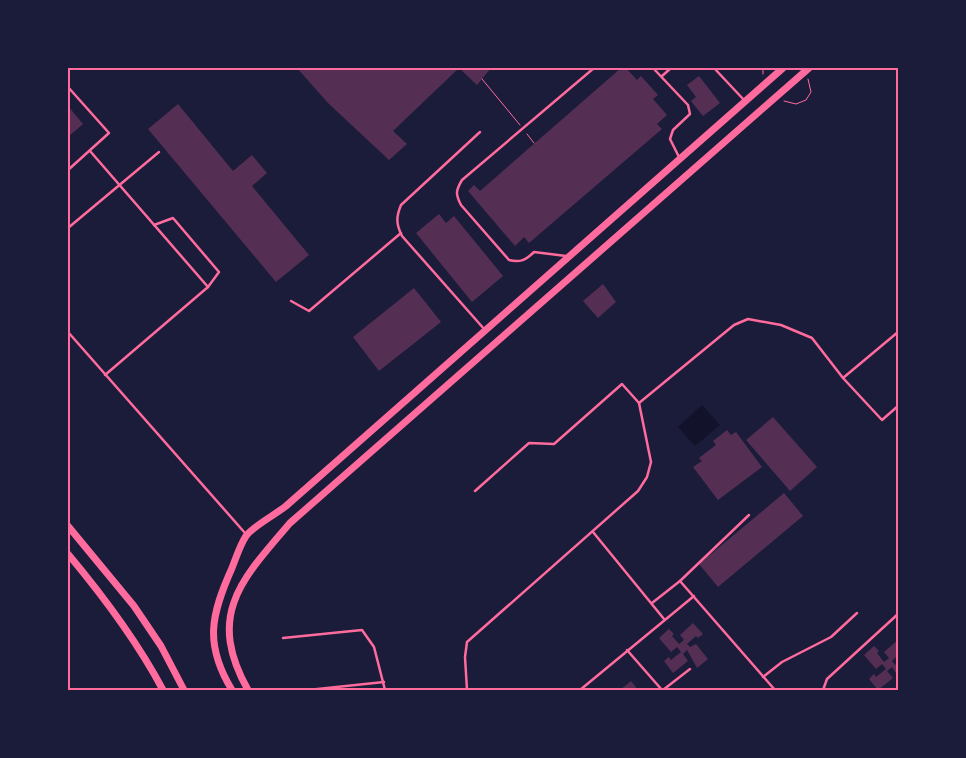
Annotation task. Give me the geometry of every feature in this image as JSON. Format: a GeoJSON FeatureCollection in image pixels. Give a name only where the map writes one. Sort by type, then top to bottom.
{"type":"FeatureCollection","features":[{"type":"Feature","properties":{"kind":"street"},"geometry":{"type":"LineString","coordinates":[[232,690],[216,659],[212,636],[213,619],[224,585],[247,535],[286,506],[783,68]]}},
{"type":"Feature","properties":{"kind":"street"},"geometry":{"type":"LineString","coordinates":[[248,690],[236,669],[229,645],[228,623],[238,590],[290,523],[774,98],[809,70]]}},
{"type":"Feature","properties":{"kind":"street"},"geometry":{"type":"LineString","coordinates":[[68,526],[134,606],[161,646],[184,690]]}},
{"type":"Feature","properties":{"kind":"street"},"geometry":{"type":"LineString","coordinates":[[68,554],[124,626],[163,690]]}},
{"type":"Feature","properties":{"kind":"street"},"geometry":{"type":"LineString","coordinates":[[224,585],[238,590]]}},
{"type":"Feature","properties":{"kind":"lane"},"geometry":{"type":"LineString","coordinates":[[570,256],[559,257],[534,252],[527,259],[516,262],[509,260],[461,205],[456,196],[456,189],[462,180],[594,68]]}},
{"type":"Feature","properties":{"kind":"lane"},"geometry":{"type":"LineString","coordinates":[[654,68],[688,105],[690,114],[673,130],[670,140],[680,158]]}},
{"type":"Feature","properties":{"kind":"lane"},"geometry":{"type":"LineString","coordinates":[[662,76],[671,68]]}},
{"type":"Feature","properties":{"kind":"lane"},"geometry":{"type":"LineString","coordinates":[[714,68],[745,102]]}},
{"type":"Feature","properties":{"kind":"lane"},"geometry":{"type":"LineString","coordinates":[[68,86],[109,133],[68,170]]}},
{"type":"Feature","properties":{"kind":"lane"},"geometry":{"type":"LineString","coordinates":[[480,132],[401,205],[397,215],[397,226],[400,233],[485,330]]}},
{"type":"Feature","properties":{"kind":"lane"},"geometry":{"type":"LineString","coordinates":[[90,151],[208,287]]}},
{"type":"Feature","properties":{"kind":"lane"},"geometry":{"type":"LineString","coordinates":[[68,228],[159,152]]}},
{"type":"Feature","properties":{"kind":"lane"},"geometry":{"type":"LineString","coordinates":[[105,375],[208,287],[219,272],[173,218],[154,225]]}},
{"type":"Feature","properties":{"kind":"lane"},"geometry":{"type":"LineString","coordinates":[[291,301],[309,311],[400,233]]}},
{"type":"Feature","properties":{"kind":"lane"},"geometry":{"type":"LineString","coordinates":[[640,403],[734,325],[748,319],[781,325],[812,338],[843,378],[882,420],[898,406]]}},
{"type":"Feature","properties":{"kind":"lane"},"geometry":{"type":"LineString","coordinates":[[68,332],[247,535]]}},
{"type":"Feature","properties":{"kind":"lane"},"geometry":{"type":"LineString","coordinates":[[843,378],[898,332]]}},
{"type":"Feature","properties":{"kind":"lane"},"geometry":{"type":"LineString","coordinates":[[467,690],[465,657],[467,642],[638,491],[647,477],[651,462],[640,403],[622,384],[554,444],[529,443],[475,491]]}},
{"type":"Feature","properties":{"kind":"lane"},"geometry":{"type":"LineString","coordinates":[[652,603],[680,580],[749,515]]}},
{"type":"Feature","properties":{"kind":"lane"},"geometry":{"type":"LineString","coordinates":[[593,532],[664,619]]}},
{"type":"Feature","properties":{"kind":"lane"},"geometry":{"type":"LineString","coordinates":[[680,580],[775,690]]}},
{"type":"Feature","properties":{"kind":"lane"},"geometry":{"type":"LineString","coordinates":[[580,690],[694,596]]}},
{"type":"Feature","properties":{"kind":"lane"},"geometry":{"type":"LineString","coordinates":[[763,677],[782,662],[831,637],[857,614]]}},
{"type":"Feature","properties":{"kind":"lane"},"geometry":{"type":"LineString","coordinates":[[823,690],[827,679],[898,614]]}},
{"type":"Feature","properties":{"kind":"lane"},"geometry":{"type":"LineString","coordinates":[[284,638],[362,630],[374,648],[385,690]]}},
{"type":"Feature","properties":{"kind":"lane"},"geometry":{"type":"LineString","coordinates":[[627,650],[662,690],[690,669]]}},
{"type":"Feature","properties":{"kind":"lane"},"geometry":{"type":"LineString","coordinates":[[308,690],[384,682]]}},
{"type":"Feature","properties":{"kind":"path"},"geometry":{"type":"LineString","coordinates":[[774,98],[796,104],[806,100],[811,92],[808,80],[809,70]]}},
{"type":"Feature","properties":{"kind":"path"},"geometry":{"type":"LineString","coordinates":[[482,79],[534,143]]}},
{"type":"Feature","properties":{"kind":"shaded area"},"geometry":{"type":"Polygon","coordinates":[[[702,405],[720,425],[695,446],[678,427],[702,405]]]}},
{"type":"Feature","properties":{"kind":"building"},"geometry":{"type":"Polygon","coordinates":[[[297,68],[459,68],[393,131],[407,144],[389,160],[328,103],[297,68]]]}},
{"type":"Feature","properties":{"kind":"building"},"geometry":{"type":"Polygon","coordinates":[[[459,68],[491,68],[477,85],[459,68]]]}},
{"type":"Feature","properties":{"kind":"building"},"geometry":{"type":"Polygon","coordinates":[[[621,68],[626,68],[637,80],[641,76],[658,95],[653,99],[667,115],[657,124],[662,129],[529,243],[524,237],[515,246],[468,191],[474,185],[480,191],[621,68]]]}},
{"type":"Feature","properties":{"kind":"building"},"geometry":{"type":"Polygon","coordinates":[[[699,76],[720,103],[703,116],[691,101],[696,97],[687,85],[699,76]]]}},
{"type":"Feature","properties":{"kind":"building"},"geometry":{"type":"Polygon","coordinates":[[[178,104],[233,171],[252,155],[267,173],[252,186],[309,255],[276,282],[148,129],[178,104]]]}},
{"type":"Feature","properties":{"kind":"building"},"geometry":{"type":"Polygon","coordinates":[[[68,106],[83,124],[68,137],[68,106]]]}},
{"type":"Feature","properties":{"kind":"building"},"geometry":{"type":"Polygon","coordinates":[[[439,214],[446,223],[454,216],[503,276],[472,302],[416,233],[439,214]]]}},
{"type":"Feature","properties":{"kind":"building"},"geometry":{"type":"Polygon","coordinates":[[[603,284],[616,302],[598,318],[583,301],[603,284]]]}},
{"type":"Feature","properties":{"kind":"building"},"geometry":{"type":"Polygon","coordinates":[[[414,288],[441,322],[379,371],[353,337],[414,288]]]}},
{"type":"Feature","properties":{"kind":"building"},"geometry":{"type":"Polygon","coordinates":[[[773,417],[817,467],[790,491],[746,440],[773,417]]]}},
{"type":"Feature","properties":{"kind":"building"},"geometry":{"type":"Polygon","coordinates":[[[727,430],[731,435],[736,432],[762,467],[718,500],[693,467],[702,461],[699,458],[716,445],[713,441],[727,430]]]}},
{"type":"Feature","properties":{"kind":"building"},"geometry":{"type":"Polygon","coordinates":[[[784,493],[803,516],[718,587],[699,564],[784,493]]]}},
{"type":"Feature","properties":{"kind":"building"},"geometry":{"type":"Polygon","coordinates":[[[693,623],[703,634],[698,638],[696,636],[687,644],[690,647],[696,644],[708,659],[697,668],[687,650],[683,654],[688,661],[673,673],[664,661],[669,657],[671,660],[681,652],[677,647],[671,652],[659,638],[669,629],[679,644],[684,640],[680,635],[693,623]]]}},
{"type":"Feature","properties":{"kind":"building"},"geometry":{"type":"Polygon","coordinates":[[[898,640],[898,655],[892,661],[895,665],[898,662],[898,676],[892,667],[887,671],[893,678],[878,690],[869,679],[874,674],[876,677],[886,669],[882,664],[876,669],[864,655],[874,646],[879,651],[877,653],[884,662],[889,658],[884,652],[898,640]]]}},
{"type":"Feature","properties":{"kind":"building"},"geometry":{"type":"Polygon","coordinates":[[[631,681],[638,690],[620,690],[631,681]]]}}]}
